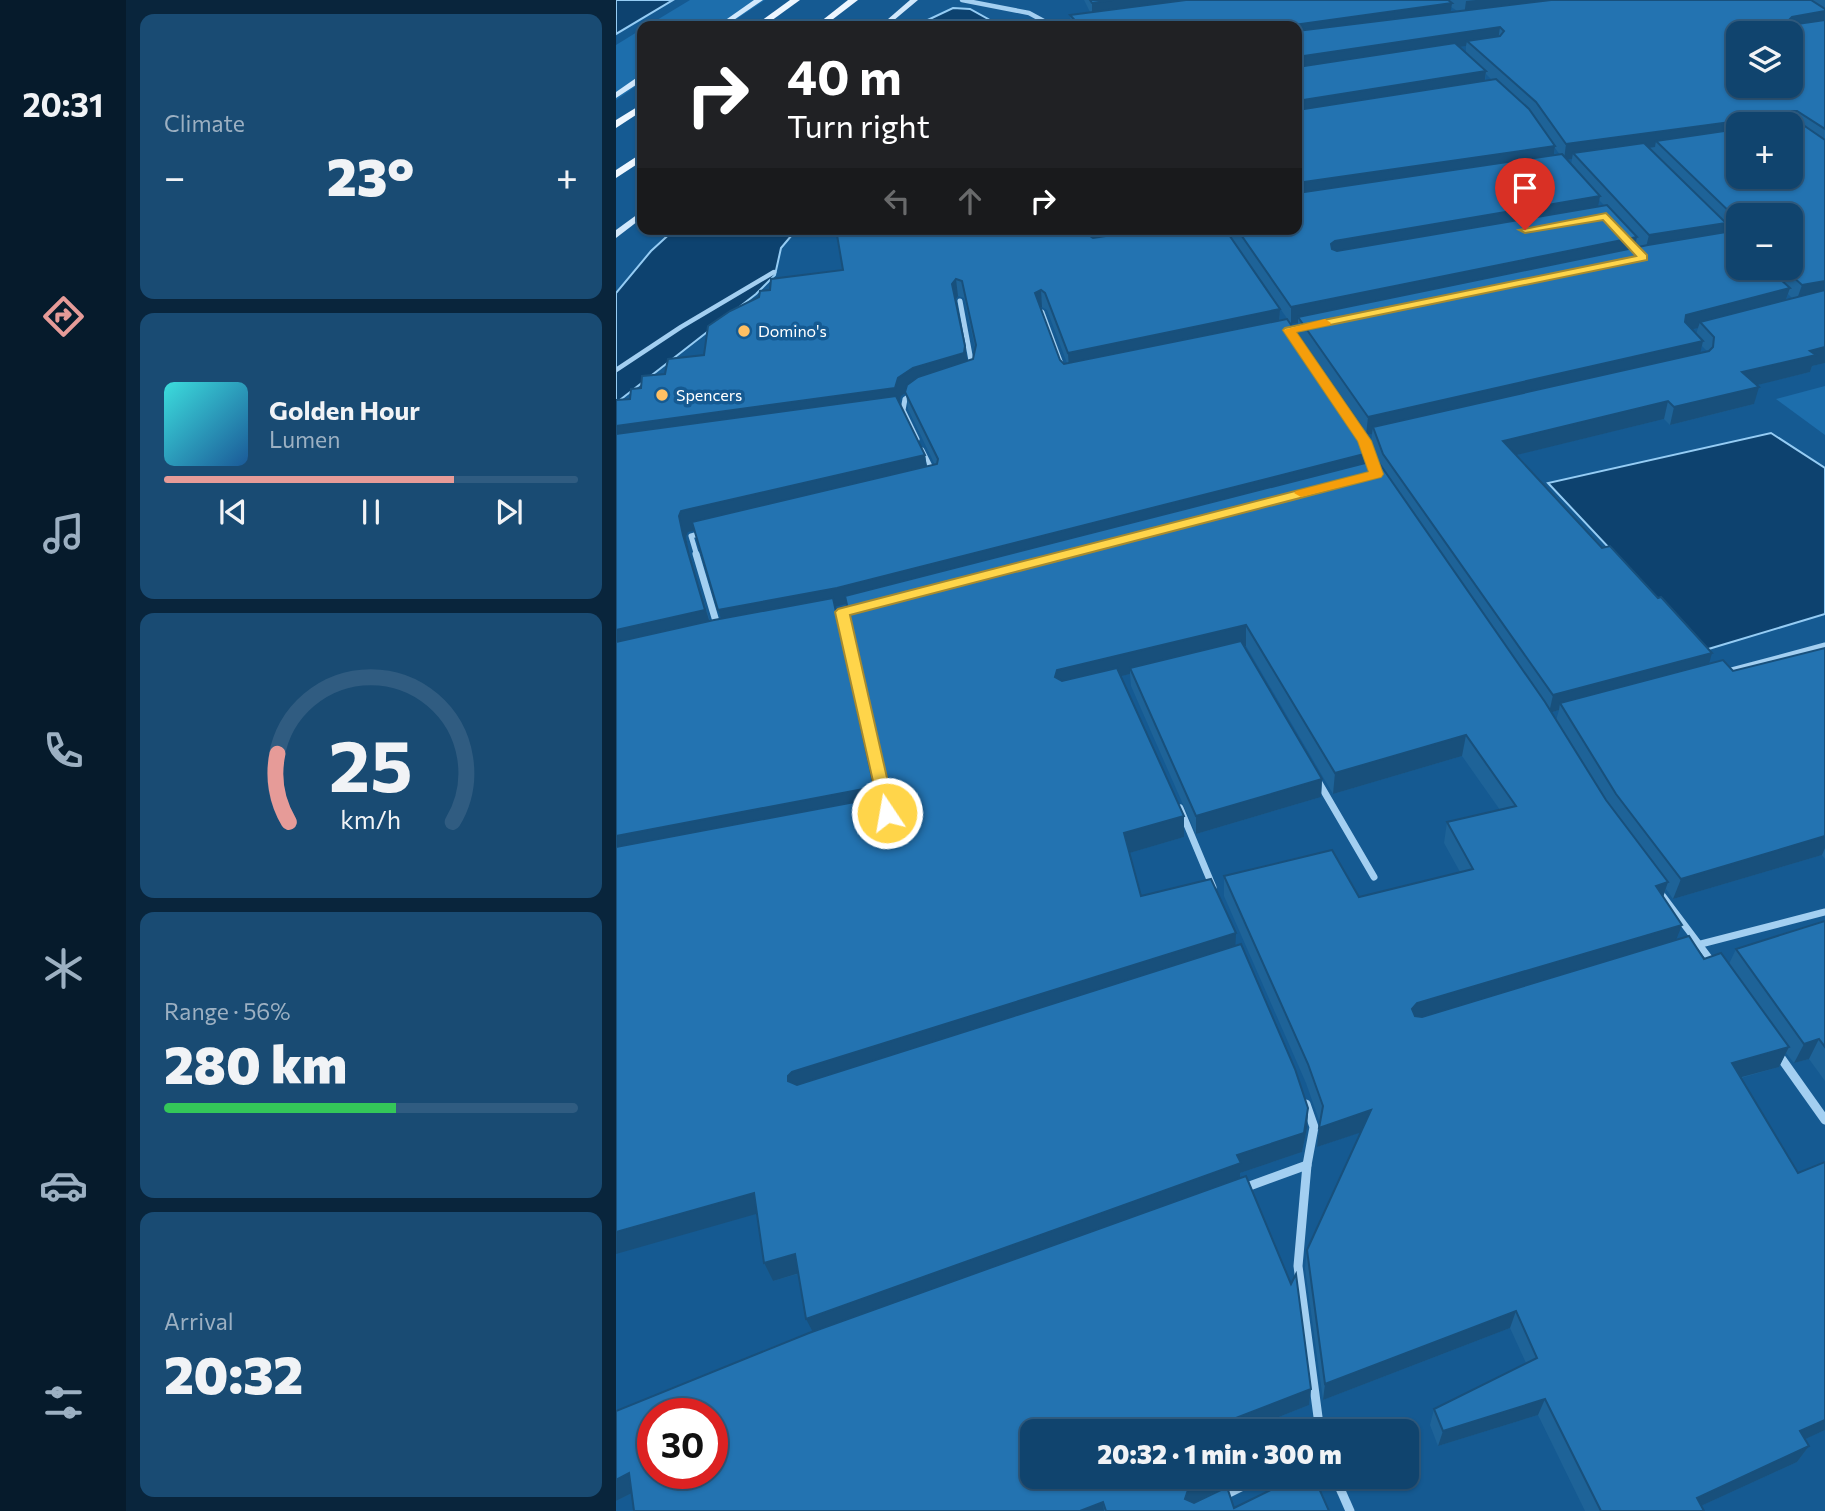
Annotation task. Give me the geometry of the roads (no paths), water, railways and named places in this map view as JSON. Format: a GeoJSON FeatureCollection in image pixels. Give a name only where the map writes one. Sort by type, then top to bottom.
{"type":"FeatureCollection","features":[{"type":"Feature","properties":{"kind":"main road"},"geometry":{"type":"LineString","coordinates":[[765,21],[796,0]]}},
{"type":"Feature","properties":{"kind":"main road"},"geometry":{"type":"LineString","coordinates":[[826,21],[854,0]]}},
{"type":"Feature","properties":{"kind":"main road"},"geometry":{"type":"LineString","coordinates":[[616,125],[637,110]]}},
{"type":"Feature","properties":{"kind":"main road"},"geometry":{"type":"LineString","coordinates":[[616,175],[637,161]]}},
{"type":"Feature","properties":{"kind":"street"},"geometry":{"type":"LineString","coordinates":[[728,21],[759,0]]}},
{"type":"Feature","properties":{"kind":"street"},"geometry":{"type":"LineString","coordinates":[[889,21],[914,0]]}},
{"type":"Feature","properties":{"kind":"street"},"geometry":{"type":"LineString","coordinates":[[962,0],[1029,13],[1045,21]]}},
{"type":"Feature","properties":{"kind":"street"},"geometry":{"type":"LineString","coordinates":[[616,96],[637,81]]}},
{"type":"Feature","properties":{"kind":"street"},"geometry":{"type":"LineString","coordinates":[[616,234],[637,218]]}},
{"type":"Feature","properties":{"kind":"street"},"geometry":{"type":"LineString","coordinates":[[960,301],[973,363],[971,374]]}},
{"type":"Feature","properties":{"kind":"street"},"geometry":{"type":"LineString","coordinates":[[1042,312],[1066,376]]}},
{"type":"Feature","properties":{"kind":"street"},"geometry":{"type":"LineString","coordinates":[[919,390],[905,399],[904,410],[936,479],[923,482]]}},
{"type":"Feature","properties":{"kind":"street"},"geometry":{"type":"LineString","coordinates":[[890,412],[904,410]]}},
{"type":"Feature","properties":{"kind":"street"},"geometry":{"type":"LineString","coordinates":[[705,533],[691,536],[720,635]]}},
{"type":"Feature","properties":{"kind":"street"},"geometry":{"type":"LineString","coordinates":[[816,617],[869,605]]}},
{"type":"Feature","properties":{"kind":"street"},"geometry":{"type":"LineString","coordinates":[[843,612],[887,813]]}},
{"type":"Feature","properties":{"kind":"street"},"geometry":{"type":"LineString","coordinates":[[1719,674],[1825,646]]}},
{"type":"Feature","properties":{"kind":"street"},"geometry":{"type":"LineString","coordinates":[[1312,770],[1374,877]]}},
{"type":"Feature","properties":{"kind":"street"},"geometry":{"type":"LineString","coordinates":[[1175,797],[1217,895]]}},
{"type":"Feature","properties":{"kind":"street"},"geometry":{"type":"LineString","coordinates":[[1652,881],[1715,966]]}},
{"type":"Feature","properties":{"kind":"street"},"geometry":{"type":"LineString","coordinates":[[1687,948],[1825,912]]}},
{"type":"Feature","properties":{"kind":"street"},"geometry":{"type":"LineString","coordinates":[[1770,1043],[1825,1120]]}},
{"type":"Feature","properties":{"kind":"street"},"geometry":{"type":"LineString","coordinates":[[1304,1096],[1314,1127],[1307,1164],[1298,1266],[1318,1419]]}},
{"type":"Feature","properties":{"kind":"street"},"geometry":{"type":"LineString","coordinates":[[1229,1193],[1307,1164]]}},
{"type":"Feature","properties":{"kind":"street"},"geometry":{"type":"LineString","coordinates":[[1215,1500],[1237,1489]]}},
{"type":"Feature","properties":{"kind":"street"},"geometry":{"type":"LineString","coordinates":[[1340,1489],[1350,1511]]}},
{"type":"Feature","properties":{"kind":"lane"},"geometry":{"type":"LineString","coordinates":[[616,370],[681,327],[774,272]]}},
{"type":"Feature","properties":{"kind":"place","name":"Domino's"},"geometry":{"type":"Point","coordinates":[744,331]}},
{"type":"Feature","properties":{"kind":"place","name":"Spencers"},"geometry":{"type":"Point","coordinates":[662,395]}}]}
